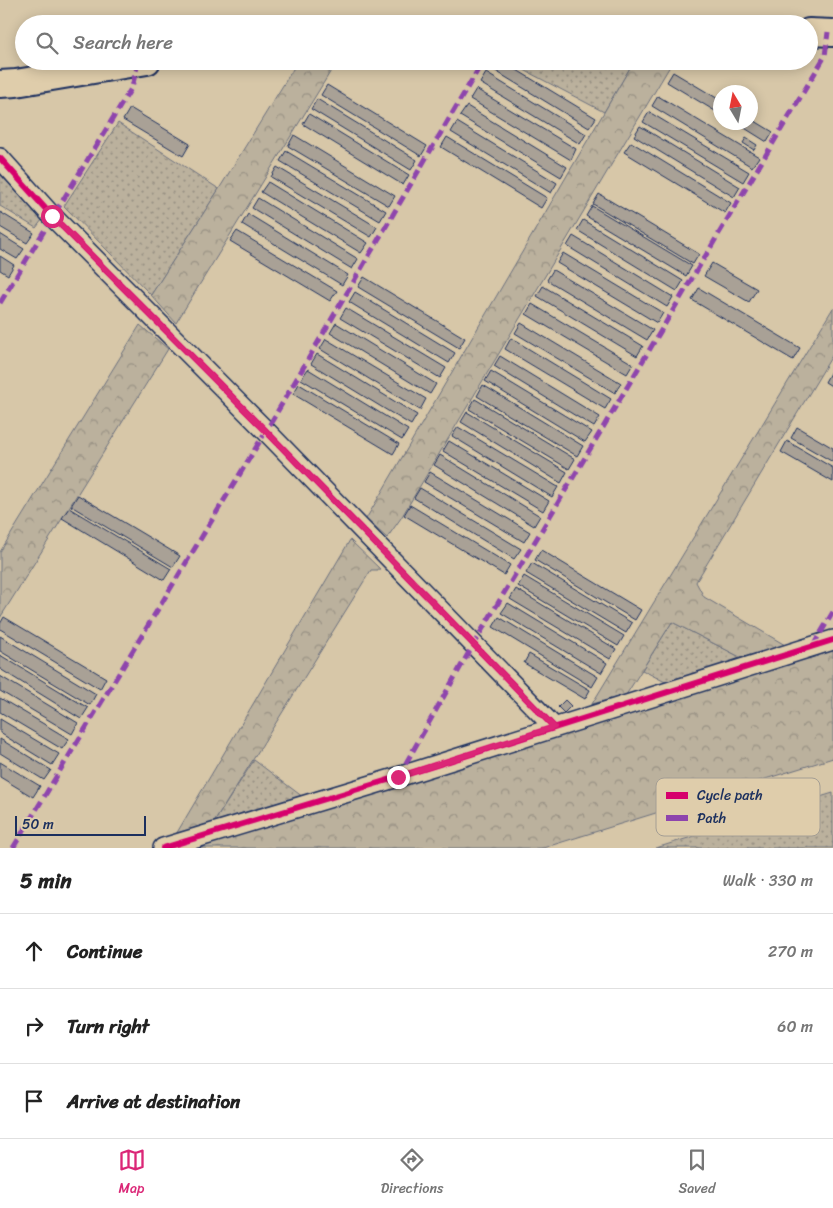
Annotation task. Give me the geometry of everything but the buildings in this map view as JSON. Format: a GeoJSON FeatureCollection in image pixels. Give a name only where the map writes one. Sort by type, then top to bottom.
{"type":"FeatureCollection","features":[{"type":"Feature","properties":{"kind":"street"},"geometry":{"type":"LineString","coordinates":[[818,32],[833,33]]}},
{"type":"Feature","properties":{"kind":"street"},"geometry":{"type":"LineString","coordinates":[[0,84],[93,70]]}},
{"type":"Feature","properties":{"kind":"street"},"geometry":{"type":"LineString","coordinates":[[0,158],[52,216],[259,424],[554,727]]}},
{"type":"Feature","properties":{"kind":"street"},"geometry":{"type":"LineString","coordinates":[[163,848],[398,777],[833,640]]}},
{"type":"Feature","properties":{"kind":"green space"},"geometry":{"type":"Polygon","coordinates":[[[292,70],[331,70],[176,323],[151,295],[292,70]]]}},
{"type":"Feature","properties":{"kind":"green space"},"geometry":{"type":"Polygon","coordinates":[[[524,70],[629,70],[604,112],[524,70]]]}},
{"type":"Feature","properties":{"kind":"green space"},"geometry":{"type":"Polygon","coordinates":[[[629,70],[668,70],[401,518],[387,538],[366,519],[629,70]]]}},
{"type":"Feature","properties":{"kind":"green space"},"geometry":{"type":"Polygon","coordinates":[[[118,123],[219,189],[151,295],[64,206],[118,123]]]}},
{"type":"Feature","properties":{"kind":"green space"},"geometry":{"type":"Polygon","coordinates":[[[0,174],[42,220],[36,228],[0,206],[0,174]]]}},
{"type":"Feature","properties":{"kind":"green space"},"geometry":{"type":"Polygon","coordinates":[[[833,308],[833,354],[696,582],[704,597],[785,645],[742,658],[672,622],[626,695],[592,704],[833,308]]]}},
{"type":"Feature","properties":{"kind":"green space"},"geometry":{"type":"Polygon","coordinates":[[[140,325],[168,349],[0,618],[0,552],[140,325]]]}},
{"type":"Feature","properties":{"kind":"green space"},"geometry":{"type":"Polygon","coordinates":[[[350,540],[381,570],[371,570],[213,824],[175,836],[350,540]]]}},
{"type":"Feature","properties":{"kind":"green space"},"geometry":{"type":"Polygon","coordinates":[[[672,622],[742,658],[667,683],[642,670],[672,622]]]}},
{"type":"Feature","properties":{"kind":"green space"},"geometry":{"type":"Polygon","coordinates":[[[833,648],[833,758],[769,778],[656,778],[656,813],[543,848],[177,848],[833,648]]]}},
{"type":"Feature","properties":{"kind":"green space"},"geometry":{"type":"Polygon","coordinates":[[[254,760],[303,797],[213,824],[254,760]]]}},
{"type":"Feature","properties":{"kind":"green space"},"geometry":{"type":"Polygon","coordinates":[[[833,793],[833,848],[656,848],[695,836],[820,836],[820,797],[833,793]]]}},
{"type":"Feature","properties":{"kind":"marked path"},"geometry":{"type":"LineString","coordinates":[[818,68],[825,56],[828,32]]}},
{"type":"Feature","properties":{"kind":"marked path"},"geometry":{"type":"LineString","coordinates":[[0,303],[132,87],[136,70]]}},
{"type":"Feature","properties":{"kind":"marked path"},"geometry":{"type":"LineString","coordinates":[[13,848],[266,431],[478,70]]}},
{"type":"Feature","properties":{"kind":"marked path"},"geometry":{"type":"LineString","coordinates":[[398,777],[473,645],[817,70]]}},
{"type":"Feature","properties":{"kind":"marked path"},"geometry":{"type":"LineString","coordinates":[[813,646],[833,612]]}},
{"type":"Feature","properties":{"kind":"cycle path"},"geometry":{"type":"LineString","coordinates":[[0,158],[52,216],[266,431],[554,727]]}},
{"type":"Feature","properties":{"kind":"cycle path"},"geometry":{"type":"LineString","coordinates":[[163,848],[398,777],[833,640]]}},
{"type":"Feature","properties":{"kind":"route"},"geometry":{"type":"LineString","coordinates":[[52,216],[266,431],[554,727],[398,777]]}}]}
